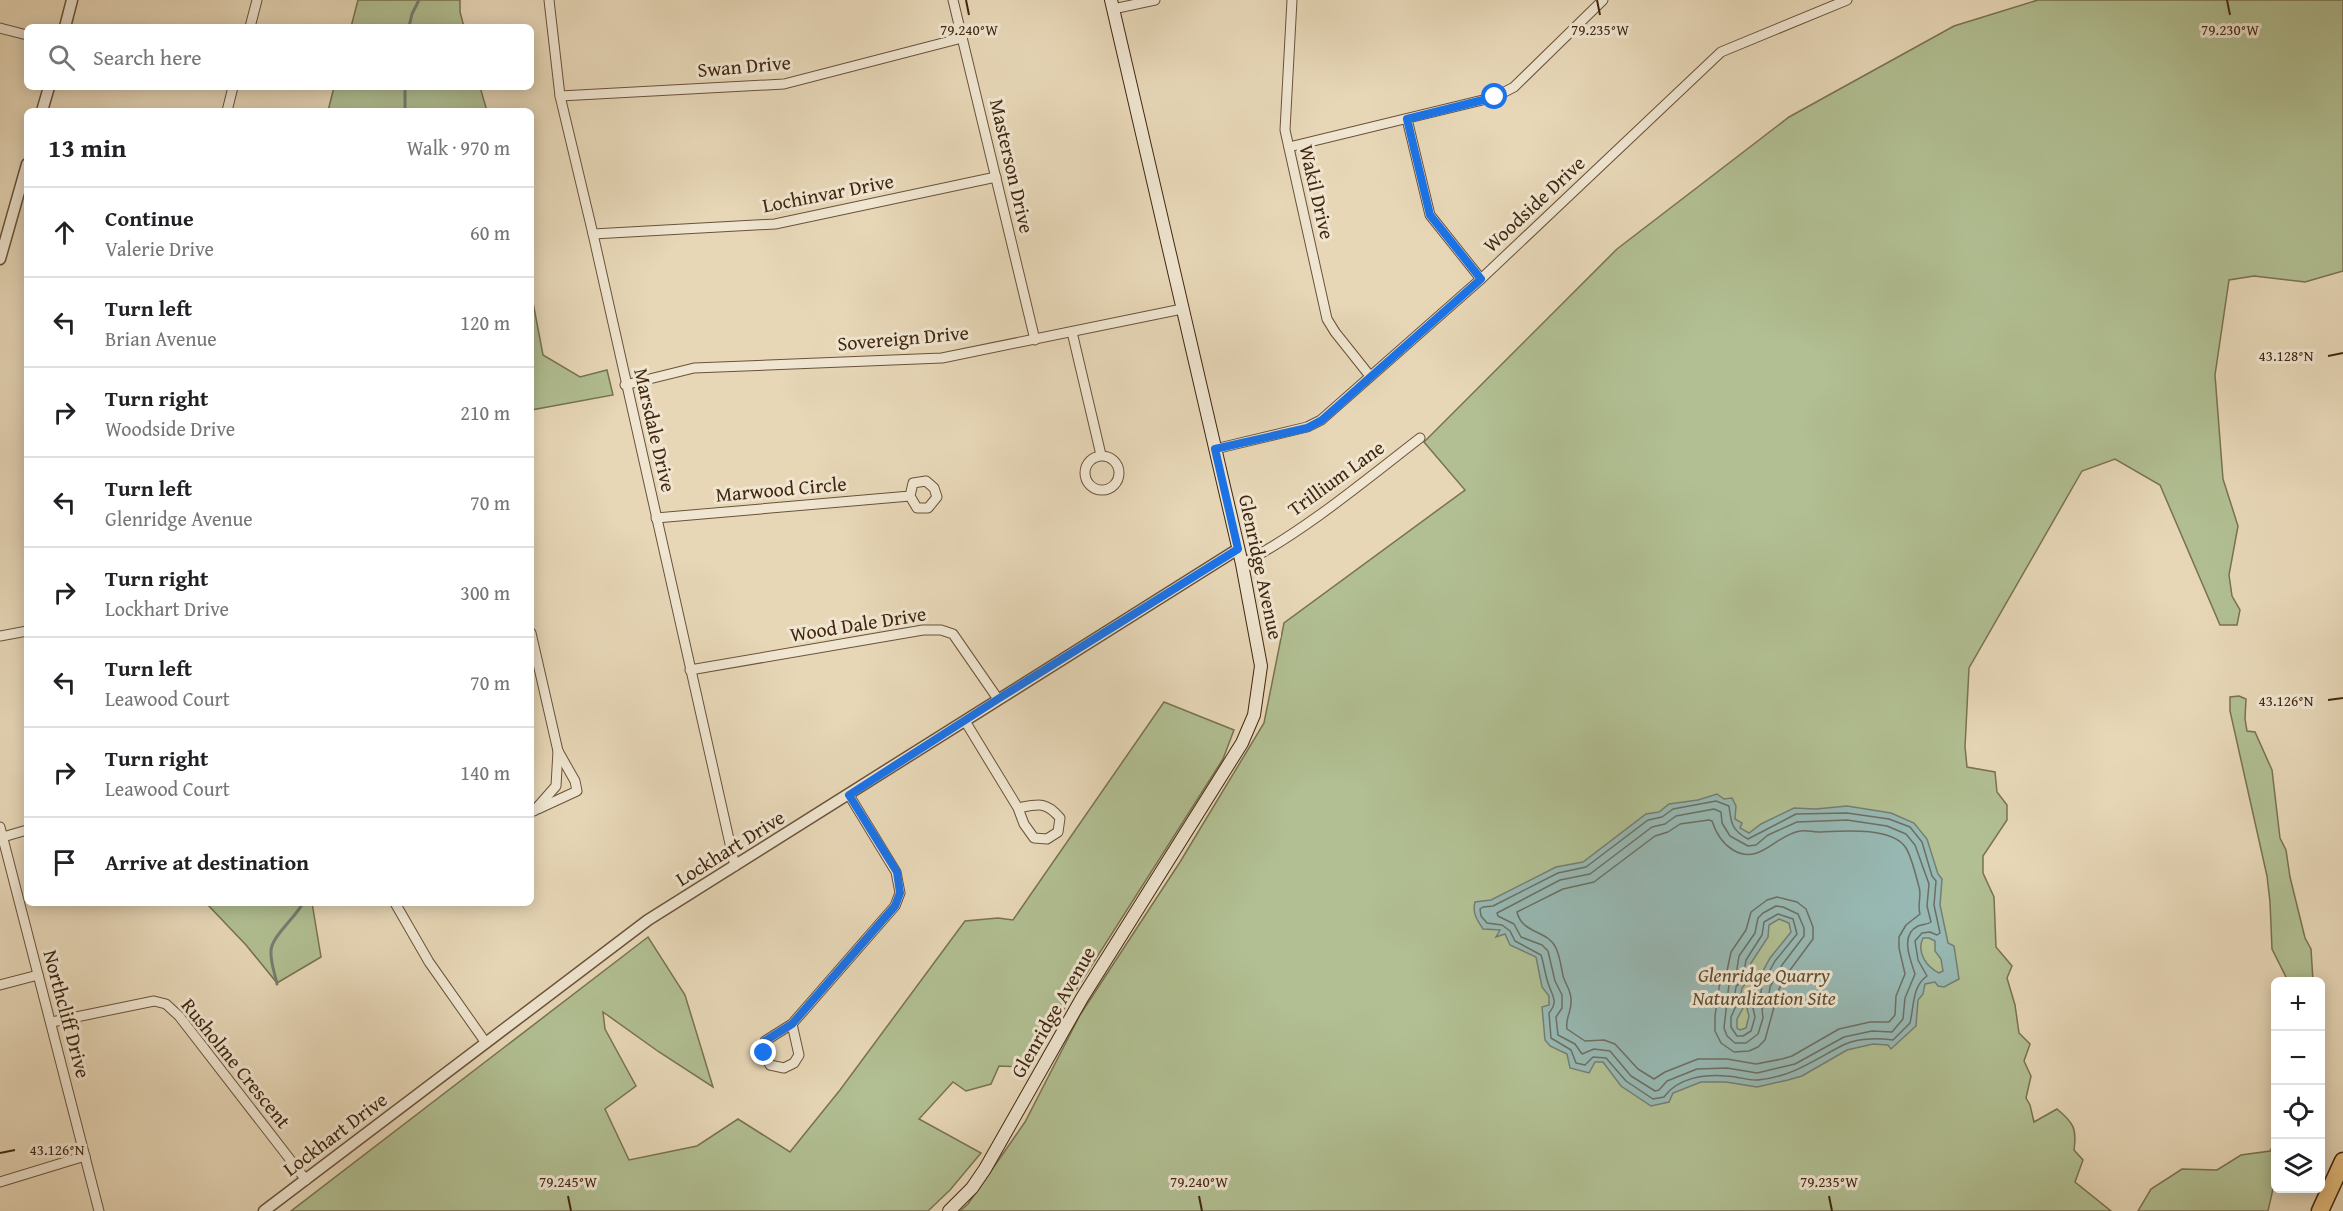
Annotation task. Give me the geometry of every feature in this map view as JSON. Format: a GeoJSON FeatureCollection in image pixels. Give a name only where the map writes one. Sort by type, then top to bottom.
{"type":"FeatureCollection","features":[{"type":"Feature","properties":{"kind":"highway"},"geometry":{"type":"LineString","coordinates":[[2319,1211],[2343,1161]]}},
{"type":"Feature","properties":{"kind":"main road","name":"Glenridge Avenue"},"geometry":{"type":"LineString","coordinates":[[949,1211],[972,1188],[985,1169],[1083,998],[1242,743],[1254,715],[1261,666],[1242,564],[1112,5]]}},
{"type":"Feature","properties":{"kind":"street"},"geometry":{"type":"LineString","coordinates":[[66,24],[72,0]]}},
{"type":"Feature","properties":{"kind":"street"},"geometry":{"type":"LineString","coordinates":[[251,24],[257,0]]}},
{"type":"Feature","properties":{"kind":"street","name":"Marsdale Drive"},"geometry":{"type":"LineString","coordinates":[[549,0],[560,96],[735,866]]}},
{"type":"Feature","properties":{"kind":"street","name":"Masterson Drive"},"geometry":{"type":"LineString","coordinates":[[953,0],[1035,340]]}},
{"type":"Feature","properties":{"kind":"street"},"geometry":{"type":"LineString","coordinates":[[1112,5],[1155,0]]}},
{"type":"Feature","properties":{"kind":"street","name":"Wakil Drive"},"geometry":{"type":"LineString","coordinates":[[1292,0],[1285,130],[1328,319],[1335,332],[1370,376]]}},
{"type":"Feature","properties":{"kind":"street"},"geometry":{"type":"LineString","coordinates":[[1289,147],[1495,97],[1514,87],[1603,0]]}},
{"type":"Feature","properties":{"kind":"street","name":"Woodside Drive"},"geometry":{"type":"LineString","coordinates":[[1215,449],[1307,428],[1322,420],[1481,279],[1721,52],[1847,0]]}},
{"type":"Feature","properties":{"kind":"street"},"geometry":{"type":"LineString","coordinates":[[0,28],[24,34]]}},
{"type":"Feature","properties":{"kind":"street","name":"Swan Drive"},"geometry":{"type":"LineString","coordinates":[[560,96],[784,84],[962,38]]}},
{"type":"Feature","properties":{"kind":"street"},"geometry":{"type":"LineString","coordinates":[[43,108],[48,90]]}},
{"type":"Feature","properties":{"kind":"street"},"geometry":{"type":"LineString","coordinates":[[228,108],[233,90]]}},
{"type":"Feature","properties":{"kind":"street"},"geometry":{"type":"LineString","coordinates":[[1407,119],[1430,215],[1481,279]]}},
{"type":"Feature","properties":{"kind":"street"},"geometry":{"type":"LineString","coordinates":[[0,259],[24,175]]}},
{"type":"Feature","properties":{"kind":"street","name":"Lochinvar Drive"},"geometry":{"type":"LineString","coordinates":[[593,234],[775,224],[996,177]]}},
{"type":"Feature","properties":{"kind":"street","name":"Sovereign Drive"},"geometry":{"type":"LineString","coordinates":[[625,385],[694,368],[942,358],[1182,309]]}},
{"type":"Feature","properties":{"kind":"street"},"geometry":{"type":"LineString","coordinates":[[1072,332],[1101,455]]}},
{"type":"Feature","properties":{"kind":"street","name":"Trillium Lane"},"geometry":{"type":"LineString","coordinates":[[1242,564],[1270,549],[1338,501],[1420,438]]}},
{"type":"Feature","properties":{"kind":"street","name":"Marwood Circle"},"geometry":{"type":"LineString","coordinates":[[656,518],[910,496]]}},
{"type":"Feature","properties":{"kind":"street","name":"Lockhart Drive"},"geometry":{"type":"LineString","coordinates":[[264,1211],[648,920],[1238,549]]}},
{"type":"Feature","properties":{"kind":"street","name":"Wood Dale Drive"},"geometry":{"type":"LineString","coordinates":[[690,670],[923,630],[941,630],[953,634],[998,699]]}},
{"type":"Feature","properties":{"kind":"street"},"geometry":{"type":"LineString","coordinates":[[0,636],[24,632]]}},
{"type":"Feature","properties":{"kind":"street"},"geometry":{"type":"LineString","coordinates":[[534,646],[558,751],[556,786],[534,810]]}},
{"type":"Feature","properties":{"kind":"street"},"geometry":{"type":"LineString","coordinates":[[965,721],[1034,838],[1047,839],[1058,832],[1060,818],[1051,807],[1040,804],[1018,808]]}},
{"type":"Feature","properties":{"kind":"street"},"geometry":{"type":"LineString","coordinates":[[534,811],[577,791],[575,781],[558,751]]}},
{"type":"Feature","properties":{"kind":"street"},"geometry":{"type":"LineString","coordinates":[[792,1024],[799,1055],[794,1063],[784,1068],[770,1065],[764,1053],[765,1041],[792,1024],[895,906],[900,893],[897,872],[849,795]]}},
{"type":"Feature","properties":{"kind":"street"},"geometry":{"type":"LineString","coordinates":[[1,832],[24,830]]}},
{"type":"Feature","properties":{"kind":"street","name":"Northcliff Drive"},"geometry":{"type":"LineString","coordinates":[[1,832],[52,1022],[99,1211]]}},
{"type":"Feature","properties":{"kind":"street"},"geometry":{"type":"LineString","coordinates":[[397,906],[429,962],[486,1043]]}},
{"type":"Feature","properties":{"kind":"street"},"geometry":{"type":"LineString","coordinates":[[0,985],[38,975]]}},
{"type":"Feature","properties":{"kind":"street","name":"Rusholme Crescent"},"geometry":{"type":"LineString","coordinates":[[52,1022],[154,1001],[166,1004],[179,1016],[306,1179]]}},
{"type":"Feature","properties":{"kind":"street"},"geometry":{"type":"LineString","coordinates":[[0,1182],[86,1156]]}},
{"type":"Feature","properties":{"kind":"green space"},"geometry":{"type":"Polygon","coordinates":[[[358,0],[460,0],[463,24],[352,24],[358,0]]]}},
{"type":"Feature","properties":{"kind":"green space","name":"Glenridge Quarry Naturalization Site"},"geometry":{"type":"Polygon","coordinates":[[[2038,0],[2343,0],[2343,271],[2305,282],[2254,276],[2229,280],[2215,375],[2223,479],[2238,526],[2229,575],[2232,596],[2240,610],[2237,625],[2220,625],[2160,485],[2115,459],[2082,471],[1969,668],[1965,747],[1967,767],[1995,772],[1997,792],[2007,805],[2007,820],[1983,856],[1983,873],[1994,897],[1996,947],[2012,966],[2007,978],[2015,1005],[2019,1033],[2030,1044],[2024,1061],[2031,1076],[2026,1098],[2034,1122],[2057,1109],[2071,1123],[2075,1137],[2074,1150],[2083,1160],[2075,1182],[2111,1211],[960,1211],[968,1204],[1025,1122],[1080,1015],[1180,862],[1264,723],[1284,623],[1465,490],[1424,442],[1617,249],[1789,117],[1954,26],[2038,0]]]}},
{"type":"Feature","properties":{"kind":"green space"},"geometry":{"type":"Polygon","coordinates":[[[333,90],[481,90],[486,108],[329,108],[333,90]]]}},
{"type":"Feature","properties":{"kind":"green space"},"geometry":{"type":"Polygon","coordinates":[[[534,308],[543,355],[580,377],[607,370],[613,395],[534,409],[534,308]]]}},
{"type":"Feature","properties":{"kind":"green space"},"geometry":{"type":"Polygon","coordinates":[[[2239,696],[2246,699],[2247,731],[2255,732],[2272,770],[2280,838],[2286,850],[2305,938],[2311,949],[2313,977],[2286,977],[2272,949],[2267,876],[2230,711],[2230,697],[2239,696]]]}},
{"type":"Feature","properties":{"kind":"green space"},"geometry":{"type":"Polygon","coordinates":[[[1164,702],[1234,730],[1223,759],[1027,1067],[999,1066],[991,1084],[966,1091],[953,1082],[919,1119],[981,1153],[950,1190],[928,1211],[291,1211],[648,937],[685,995],[713,1087],[603,1012],[605,1029],[636,1086],[605,1109],[629,1160],[697,1146],[738,1119],[790,1152],[840,1090],[965,921],[998,918],[1013,920],[1164,702]]]}},
{"type":"Feature","properties":{"kind":"green space"},"geometry":{"type":"Polygon","coordinates":[[[209,906],[312,906],[321,957],[277,983],[246,945],[209,906]]]}},
{"type":"Feature","properties":{"kind":"green space"},"geometry":{"type":"Polygon","coordinates":[[[2271,1149],[2272,1193],[2268,1211],[2138,1211],[2151,1189],[2182,1169],[2217,1170],[2241,1155],[2271,1149]]]}},
{"type":"Feature","properties":{"kind":"water"},"geometry":{"type":"Polygon","coordinates":[[[1717,794],[1724,799],[1732,798],[1736,806],[1735,819],[1742,823],[1740,828],[1749,833],[1761,824],[1794,808],[1816,809],[1847,806],[1891,813],[1914,823],[1927,839],[1938,874],[1942,879],[1940,905],[1948,943],[1954,946],[1959,979],[1944,987],[1938,986],[1935,982],[1925,984],[1923,994],[1918,1000],[1916,1026],[1891,1049],[1888,1045],[1873,1044],[1847,1050],[1802,1076],[1788,1080],[1757,1087],[1726,1082],[1701,1082],[1673,1093],[1669,1102],[1651,1106],[1621,1086],[1603,1062],[1595,1062],[1589,1073],[1570,1068],[1567,1054],[1550,1046],[1545,1040],[1542,1007],[1549,1005],[1549,996],[1542,987],[1536,957],[1510,945],[1505,934],[1496,937],[1500,930],[1483,929],[1475,913],[1475,902],[1491,900],[1556,867],[1583,862],[1646,814],[1659,812],[1669,804],[1698,800],[1717,794]],[[1779,919],[1769,925],[1768,937],[1751,963],[1748,981],[1742,988],[1740,999],[1743,1008],[1737,1019],[1737,1028],[1740,1030],[1746,1028],[1749,1016],[1747,1009],[1755,996],[1756,984],[1770,958],[1791,932],[1789,923],[1779,919]],[[1923,938],[1922,954],[1930,967],[1939,973],[1943,971],[1941,959],[1935,951],[1935,941],[1923,938]]]}},
{"type":"Feature","properties":{"kind":"waterway"},"geometry":{"type":"LineString","coordinates":[[410,24],[419,0]]}},
{"type":"Feature","properties":{"kind":"waterway"},"geometry":{"type":"LineString","coordinates":[[405,90],[405,108]]}},
{"type":"Feature","properties":{"kind":"waterway"},"geometry":{"type":"LineString","coordinates":[[277,984],[271,959],[272,945],[301,906]]}},
{"type":"Feature","properties":{"kind":"route"},"geometry":{"type":"LineString","coordinates":[[764,1053],[765,1041],[792,1024],[895,906],[900,893],[897,872],[849,795],[1238,549],[1215,449],[1307,428],[1322,420],[1481,279],[1430,215],[1407,119],[1495,97]]}}]}
